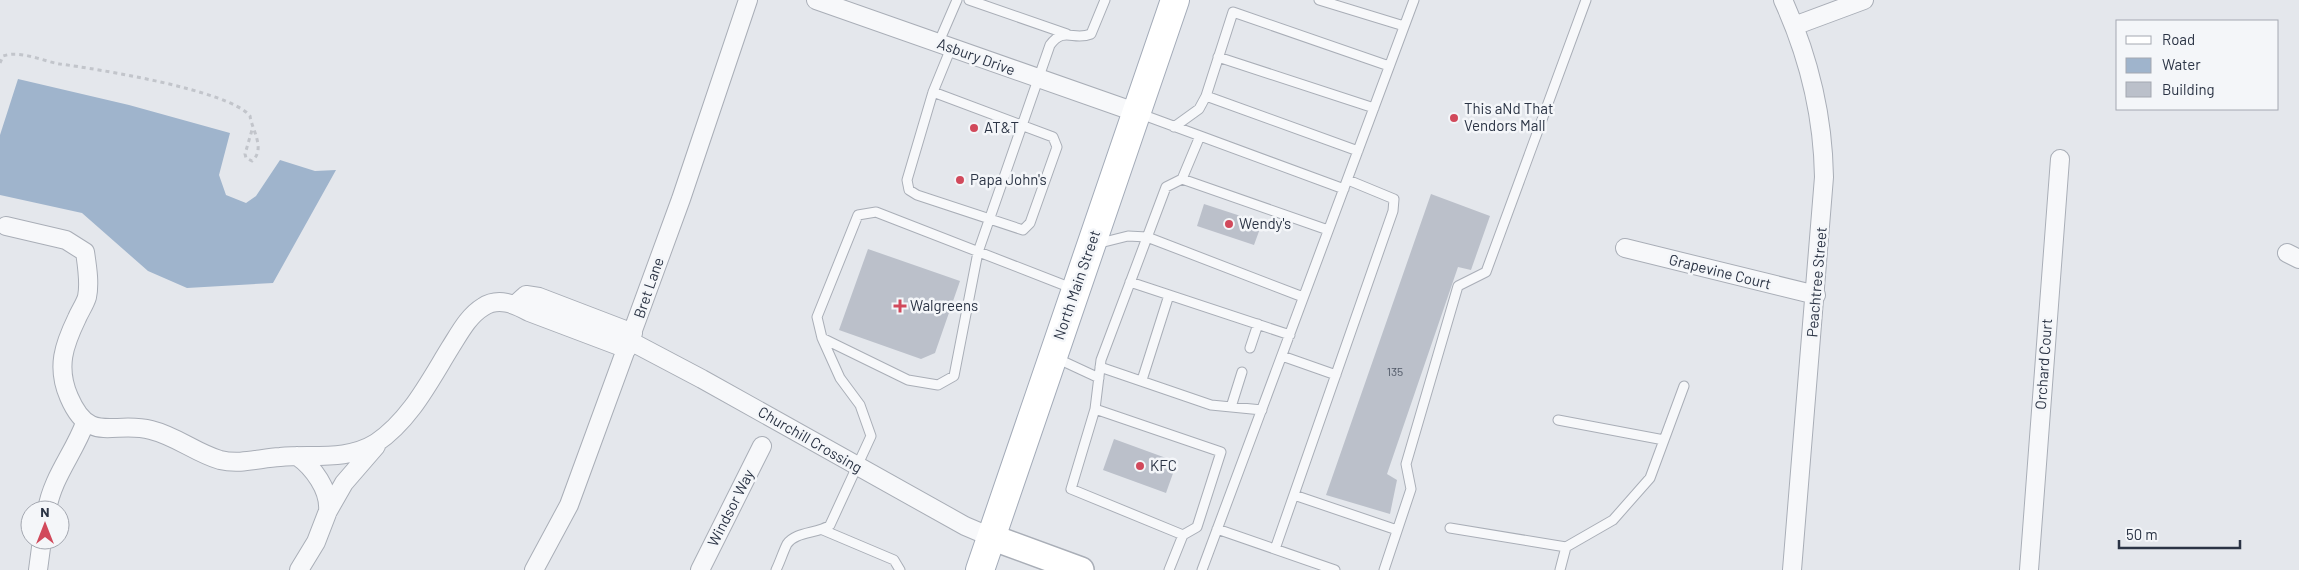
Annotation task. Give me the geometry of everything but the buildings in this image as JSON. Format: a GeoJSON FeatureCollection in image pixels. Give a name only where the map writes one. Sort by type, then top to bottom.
{"type":"FeatureCollection","features":[{"type":"Feature","properties":{"kind":"main road","name":"North Main Street"},"geometry":{"type":"LineString","coordinates":[[980,570],[1135,112],[1175,0]]}},
{"type":"Feature","properties":{"kind":"street","name":"Bret Lane"},"geometry":{"type":"LineString","coordinates":[[534,570],[569,506],[687,182],[748,0]]}},
{"type":"Feature","properties":{"kind":"street","name":"Asbury Drive"},"geometry":{"type":"LineString","coordinates":[[816,0],[1135,112]]}},
{"type":"Feature","properties":{"kind":"street","name":"Peachtree Street"},"geometry":{"type":"LineString","coordinates":[[1783,0],[1794,26],[1817,97],[1824,151],[1823,205],[1792,570]]}},
{"type":"Feature","properties":{"kind":"street"},"geometry":{"type":"LineString","coordinates":[[1794,26],[1864,0]]}},
{"type":"Feature","properties":{"kind":"street","name":"Orchard Court"},"geometry":{"type":"LineString","coordinates":[[2029,570],[2060,159]]}},
{"type":"Feature","properties":{"kind":"street"},"geometry":{"type":"LineString","coordinates":[[6,226],[66,240],[85,252],[88,275],[87,298],[68,337],[61,361],[69,396],[85,423],[104,429],[149,429],[174,438],[209,456],[232,462],[345,454],[376,443],[389,432]]}},
{"type":"Feature","properties":{"kind":"street","name":"Grapevine Court"},"geometry":{"type":"LineString","coordinates":[[1625,248],[1816,296]]}},
{"type":"Feature","properties":{"kind":"street","name":"Churchill Crossing"},"geometry":{"type":"LineString","coordinates":[[389,432],[416,403],[470,319],[487,305],[504,302],[516,304],[526,296],[539,297],[630,341],[702,379],[976,532],[991,537]]}},
{"type":"Feature","properties":{"kind":"street"},"geometry":{"type":"LineString","coordinates":[[50,500],[57,476],[78,442],[85,423]]}},
{"type":"Feature","properties":{"kind":"street"},"geometry":{"type":"LineString","coordinates":[[299,570],[323,529],[328,511],[358,466],[389,432]]}},
{"type":"Feature","properties":{"kind":"street","name":"Windsor Way"},"geometry":{"type":"LineString","coordinates":[[700,570],[762,446]]}},
{"type":"Feature","properties":{"kind":"street"},"geometry":{"type":"LineString","coordinates":[[297,456],[310,466],[322,486],[327,495],[328,511]]}},
{"type":"Feature","properties":{"kind":"street"},"geometry":{"type":"LineString","coordinates":[[991,537],[1081,570]]}},
{"type":"Feature","properties":{"kind":"street"},"geometry":{"type":"LineString","coordinates":[[38,570],[41,550]]}},
{"type":"Feature","properties":{"kind":"lane"},"geometry":{"type":"LineString","coordinates":[[933,92],[1053,137],[1057,146],[1030,223],[1023,230],[917,195],[909,190],[907,180],[957,0]]}},
{"type":"Feature","properties":{"kind":"lane"},"geometry":{"type":"LineString","coordinates":[[969,0],[1079,37],[1092,34],[1105,0]]}},
{"type":"Feature","properties":{"kind":"lane"},"geometry":{"type":"LineString","coordinates":[[1319,0],[1404,26]]}},
{"type":"Feature","properties":{"kind":"lane"},"geometry":{"type":"LineString","coordinates":[[1202,570],[1414,0]]}},
{"type":"Feature","properties":{"kind":"lane"},"geometry":{"type":"LineString","coordinates":[[1384,570],[1411,489],[1406,464],[1458,286],[1486,272],[1586,0]]}},
{"type":"Feature","properties":{"kind":"lane"},"geometry":{"type":"LineString","coordinates":[[1174,127],[1199,109],[1206,96],[1233,12],[1389,66]]}},
{"type":"Feature","properties":{"kind":"lane"},"geometry":{"type":"LineString","coordinates":[[822,338],[908,380],[938,384],[954,376],[978,252],[1050,45],[1055,38],[1067,34]]}},
{"type":"Feature","properties":{"kind":"lane"},"geometry":{"type":"LineString","coordinates":[[1218,57],[1374,108]]}},
{"type":"Feature","properties":{"kind":"lane"},"geometry":{"type":"LineString","coordinates":[[1206,96],[1358,151]]}},
{"type":"Feature","properties":{"kind":"lane"},"geometry":{"type":"LineString","coordinates":[[1135,112],[1200,136],[1346,185],[1394,199],[1393,211],[1275,549]]}},
{"type":"Feature","properties":{"kind":"lane"},"geometry":{"type":"LineString","coordinates":[[1183,535],[1071,489],[1095,409],[1100,367],[1146,237],[1166,187],[1182,179],[1200,136]]}},
{"type":"Feature","properties":{"kind":"lane"},"geometry":{"type":"LineString","coordinates":[[1182,179],[1328,230]]}},
{"type":"Feature","properties":{"kind":"lane"},"geometry":{"type":"LineString","coordinates":[[776,570],[788,543],[797,536],[823,530],[830,525],[856,466],[872,436],[860,405],[840,378],[822,338],[818,317],[858,215],[876,212],[1076,290]]}},
{"type":"Feature","properties":{"kind":"lane"},"geometry":{"type":"LineString","coordinates":[[1091,245],[1128,236],[1146,237],[1303,297]]}},
{"type":"Feature","properties":{"kind":"lane"},"geometry":{"type":"LineString","coordinates":[[1130,282],[1290,335]]}},
{"type":"Feature","properties":{"kind":"lane"},"geometry":{"type":"LineString","coordinates":[[1142,380],[1170,295]]}},
{"type":"Feature","properties":{"kind":"lane"},"geometry":{"type":"LineString","coordinates":[[1250,348],[1258,324]]}},
{"type":"Feature","properties":{"kind":"lane"},"geometry":{"type":"LineString","coordinates":[[1282,356],[1336,375]]}},
{"type":"Feature","properties":{"kind":"lane"},"geometry":{"type":"LineString","coordinates":[[1053,357],[1099,378]]}},
{"type":"Feature","properties":{"kind":"lane"},"geometry":{"type":"LineString","coordinates":[[1100,367],[1211,405],[1262,410]]}},
{"type":"Feature","properties":{"kind":"lane"},"geometry":{"type":"LineString","coordinates":[[1231,406],[1242,372]]}},
{"type":"Feature","properties":{"kind":"lane"},"geometry":{"type":"LineString","coordinates":[[1450,528],[1566,547],[1613,520],[1650,478],[1684,386]]}},
{"type":"Feature","properties":{"kind":"lane"},"geometry":{"type":"LineString","coordinates":[[1095,409],[1221,452],[1197,527],[1183,535],[1169,570]]}},
{"type":"Feature","properties":{"kind":"lane"},"geometry":{"type":"LineString","coordinates":[[1558,420],[1664,440]]}},
{"type":"Feature","properties":{"kind":"lane"},"geometry":{"type":"LineString","coordinates":[[1294,495],[1397,530]]}},
{"type":"Feature","properties":{"kind":"lane"},"geometry":{"type":"LineString","coordinates":[[1217,529],[1335,570]]}},
{"type":"Feature","properties":{"kind":"lane"},"geometry":{"type":"LineString","coordinates":[[823,530],[894,560],[900,570]]}},
{"type":"Feature","properties":{"kind":"lane"},"geometry":{"type":"LineString","coordinates":[[1560,570],[1566,547]]}},
{"type":"Feature","properties":{"kind":"path"},"geometry":{"type":"LineString","coordinates":[[0,63],[4,56],[12,53],[59,64],[95,68],[186,89],[235,104],[245,110],[250,116],[252,130],[259,146],[256,157],[252,160],[246,158],[245,154],[252,130]]}},
{"type":"Feature","properties":{"kind":"water"},"geometry":{"type":"Polygon","coordinates":[[[18,79],[129,105],[230,133],[219,175],[226,195],[246,203],[256,196],[280,160],[315,171],[336,170],[273,283],[187,288],[148,271],[82,213],[0,195],[0,135],[18,79]]]}},
{"type":"Feature","properties":{"kind":"place","name":"This aNd That Vendors Mall"},"geometry":{"type":"Point","coordinates":[1454,118]}},
{"type":"Feature","properties":{"kind":"place","name":"AT&T"},"geometry":{"type":"Point","coordinates":[974,128]}},
{"type":"Feature","properties":{"kind":"place","name":"Papa John's"},"geometry":{"type":"Point","coordinates":[960,180]}},
{"type":"Feature","properties":{"kind":"place","name":"Wendy's"},"geometry":{"type":"Point","coordinates":[1229,224]}},
{"type":"Feature","properties":{"kind":"place","name":"Walgreens"},"geometry":{"type":"Point","coordinates":[900,306]}},
{"type":"Feature","properties":{"kind":"place","name":"KFC"},"geometry":{"type":"Point","coordinates":[1140,466]}}]}
